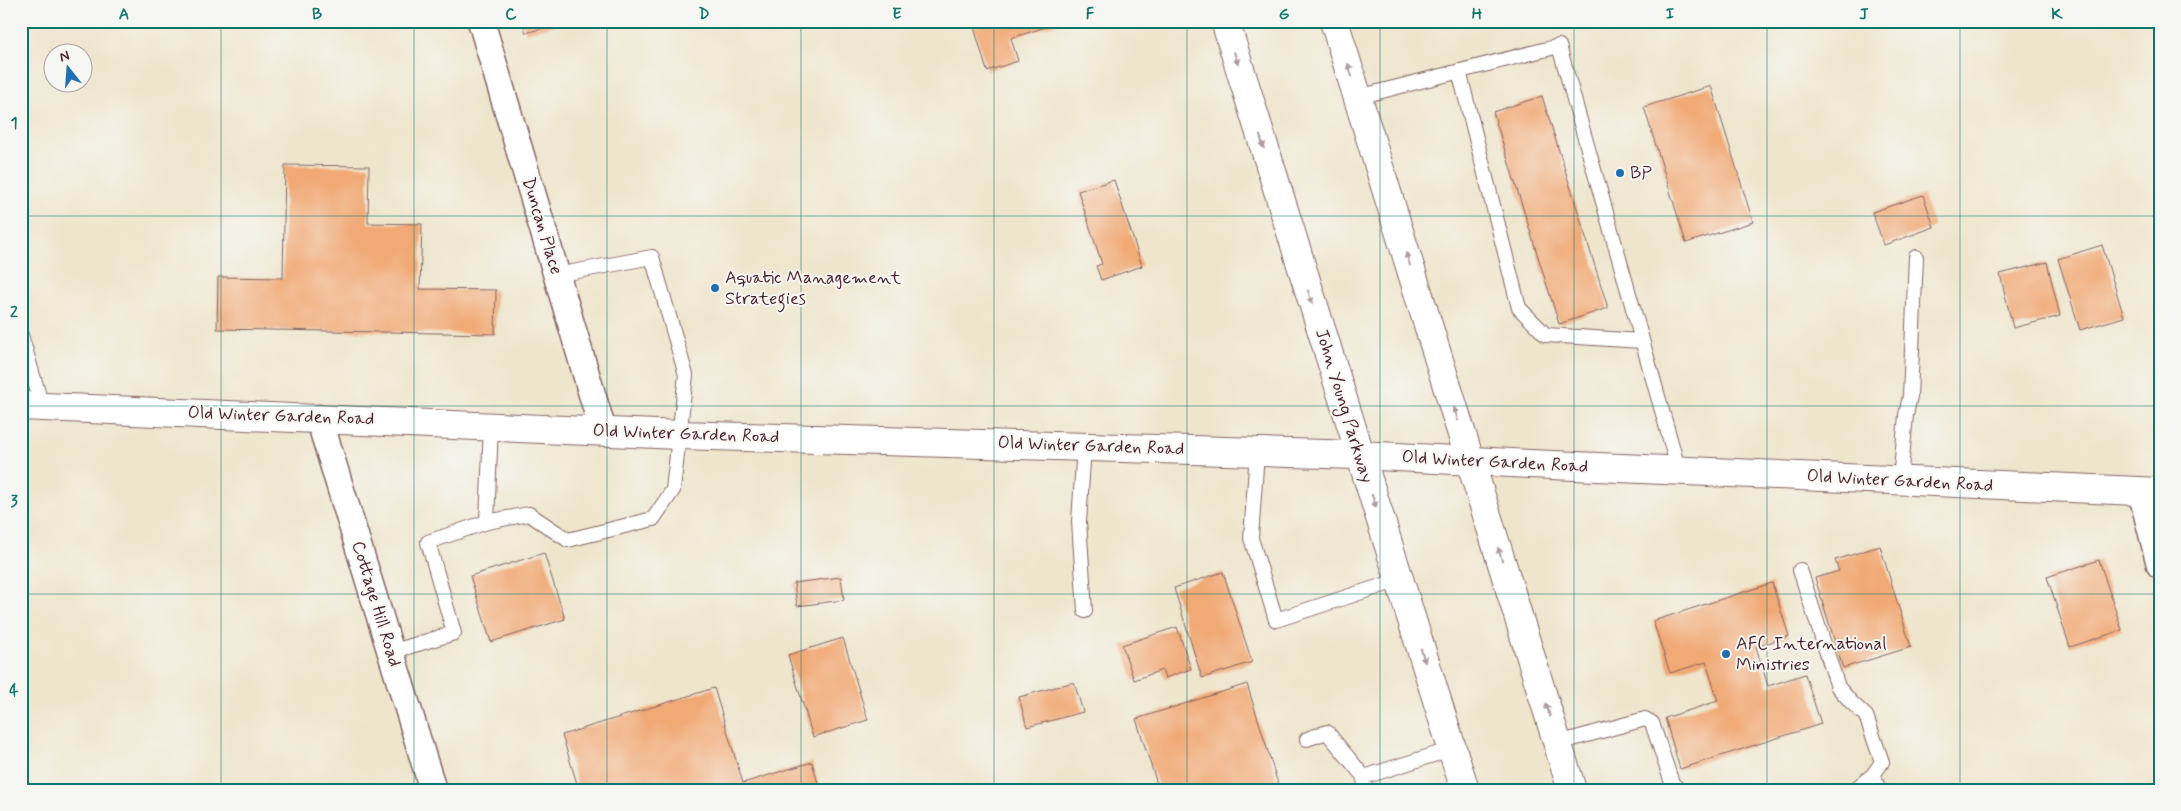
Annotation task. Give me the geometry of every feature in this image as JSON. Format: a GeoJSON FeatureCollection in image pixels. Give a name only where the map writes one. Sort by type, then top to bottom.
{"type":"FeatureCollection","features":[{"type":"Feature","properties":{"kind":"main road","name":"John Young Parkway"},"geometry":{"type":"LineString","coordinates":[[1225,21],[1465,790]]}},
{"type":"Feature","properties":{"kind":"main road"},"geometry":{"type":"LineString","coordinates":[[1334,21],[1572,790]]}},
{"type":"Feature","properties":{"kind":"main road","name":"Old Winter Garden Road"},"geometry":{"type":"LineString","coordinates":[[32,406],[679,434],[1359,455],[2151,491]]}},
{"type":"Feature","properties":{"kind":"street","name":"Duncan Place"},"geometry":{"type":"LineString","coordinates":[[481,21],[603,431]]}},
{"type":"Feature","properties":{"kind":"street","name":"Cottage Hill Road"},"geometry":{"type":"LineString","coordinates":[[318,418],[433,790]]}},
{"type":"Feature","properties":{"kind":"street"},"geometry":{"type":"LineString","coordinates":[[2151,491],[2160,565]]}},
{"type":"Feature","properties":{"kind":"lane"},"geometry":{"type":"LineString","coordinates":[[1358,97],[1559,46],[1679,471]]}},
{"type":"Feature","properties":{"kind":"lane"},"geometry":{"type":"LineString","coordinates":[[1459,71],[1519,308],[1546,335],[1642,341]]}},
{"type":"Feature","properties":{"kind":"lane"},"geometry":{"type":"LineString","coordinates":[[391,652],[454,633],[428,542],[487,522],[529,514],[568,540],[653,518],[673,490],[686,375],[652,257],[557,274]]}},
{"type":"Feature","properties":{"kind":"lane"},"geometry":{"type":"LineString","coordinates":[[1900,481],[1906,415],[1910,396],[1916,257]]}},
{"type":"Feature","properties":{"kind":"lane"},"geometry":{"type":"LineString","coordinates":[[21,335],[32,406]]}},
{"type":"Feature","properties":{"kind":"lane"},"geometry":{"type":"LineString","coordinates":[[487,522],[491,425]]}},
{"type":"Feature","properties":{"kind":"lane"},"geometry":{"type":"LineString","coordinates":[[1084,446],[1080,522],[1084,611]]}},
{"type":"Feature","properties":{"kind":"lane"},"geometry":{"type":"LineString","coordinates":[[1258,452],[1251,538],[1276,620],[1399,580]]}},
{"type":"Feature","properties":{"kind":"lane"},"geometry":{"type":"LineString","coordinates":[[1800,570],[1838,687],[1866,716],[1882,762],[1873,774],[1854,790]]}},
{"type":"Feature","properties":{"kind":"lane"},"geometry":{"type":"LineString","coordinates":[[1558,743],[1645,720],[1652,723],[1672,783],[1679,790]]}},
{"type":"Feature","properties":{"kind":"lane"},"geometry":{"type":"LineString","coordinates":[[1307,739],[1327,732],[1364,784],[1452,749]]}},
{"type":"Feature","properties":{"kind":"lane"},"geometry":{"type":"LineString","coordinates":[[1873,774],[1879,790]]}},
{"type":"Feature","properties":{"kind":"building"},"geometry":{"type":"Polygon","coordinates":[[[522,21],[564,21],[564,22],[526,33],[522,21]]]}},
{"type":"Feature","properties":{"kind":"building"},"geometry":{"type":"Polygon","coordinates":[[[991,21],[1062,22],[1011,38],[1018,61],[987,71],[974,27],[991,21]]]}},
{"type":"Feature","properties":{"kind":"building"},"geometry":{"type":"Polygon","coordinates":[[[1711,86],[1753,222],[1686,243],[1644,107],[1711,86]]]}},
{"type":"Feature","properties":{"kind":"building"},"geometry":{"type":"Polygon","coordinates":[[[1542,96],[1608,308],[1559,324],[1493,112],[1542,96]]]}},
{"type":"Feature","properties":{"kind":"building"},"geometry":{"type":"Polygon","coordinates":[[[285,165],[369,166],[368,223],[422,224],[420,289],[496,290],[495,334],[217,329],[218,277],[283,278],[285,165]]]}},
{"type":"Feature","properties":{"kind":"building"},"geometry":{"type":"Polygon","coordinates":[[[1114,180],[1142,266],[1101,280],[1096,266],[1102,264],[1078,191],[1114,180]]]}},
{"type":"Feature","properties":{"kind":"building"},"geometry":{"type":"Polygon","coordinates":[[[1923,195],[1934,227],[1884,245],[1872,212],[1923,195]]]}},
{"type":"Feature","properties":{"kind":"building"},"geometry":{"type":"Polygon","coordinates":[[[2102,245],[2124,317],[2080,330],[2058,259],[2102,245]]]}},
{"type":"Feature","properties":{"kind":"building"},"geometry":{"type":"Polygon","coordinates":[[[2047,262],[2060,316],[2013,328],[2000,274],[2047,262]]]}},
{"type":"Feature","properties":{"kind":"building"},"geometry":{"type":"Polygon","coordinates":[[[1880,546],[1911,647],[1843,668],[1815,578],[1839,571],[1835,560],[1880,546]]]}},
{"type":"Feature","properties":{"kind":"building"},"geometry":{"type":"Polygon","coordinates":[[[544,553],[565,619],[491,642],[470,576],[544,553]]]}},
{"type":"Feature","properties":{"kind":"building"},"geometry":{"type":"Polygon","coordinates":[[[2099,560],[2122,630],[2070,647],[2047,577],[2099,560]]]}},
{"type":"Feature","properties":{"kind":"building"},"geometry":{"type":"Polygon","coordinates":[[[1223,572],[1252,662],[1202,678],[1174,588],[1223,572]]]}},
{"type":"Feature","properties":{"kind":"building"},"geometry":{"type":"Polygon","coordinates":[[[841,577],[844,600],[797,606],[794,583],[841,577]]]}},
{"type":"Feature","properties":{"kind":"building"},"geometry":{"type":"Polygon","coordinates":[[[1772,583],[1789,636],[1756,647],[1768,686],[1805,674],[1821,724],[1680,769],[1665,718],[1718,701],[1706,662],[1670,673],[1653,621],[1772,583]]]}},
{"type":"Feature","properties":{"kind":"building"},"geometry":{"type":"Polygon","coordinates":[[[1177,627],[1191,669],[1165,678],[1162,670],[1134,680],[1122,645],[1177,627]]]}},
{"type":"Feature","properties":{"kind":"building"},"geometry":{"type":"Polygon","coordinates":[[[843,638],[868,720],[813,737],[788,655],[843,638]]]}},
{"type":"Feature","properties":{"kind":"building"},"geometry":{"type":"Polygon","coordinates":[[[1074,682],[1083,712],[1027,727],[1019,697],[1074,682]]]}},
{"type":"Feature","properties":{"kind":"building"},"geometry":{"type":"Polygon","coordinates":[[[1247,684],[1280,790],[1159,790],[1136,719],[1247,684]]]}},
{"type":"Feature","properties":{"kind":"building"},"geometry":{"type":"Polygon","coordinates":[[[714,688],[743,783],[812,762],[820,790],[579,790],[562,735],[714,688]]]}},
{"type":"Feature","properties":{"kind":"place","name":"BP"},"geometry":{"type":"Point","coordinates":[1620,173]}},
{"type":"Feature","properties":{"kind":"place","name":"Aquatic Management Strategies"},"geometry":{"type":"Point","coordinates":[715,288]}},
{"type":"Feature","properties":{"kind":"place","name":"AFC International Ministries"},"geometry":{"type":"Point","coordinates":[1726,654]}}]}
